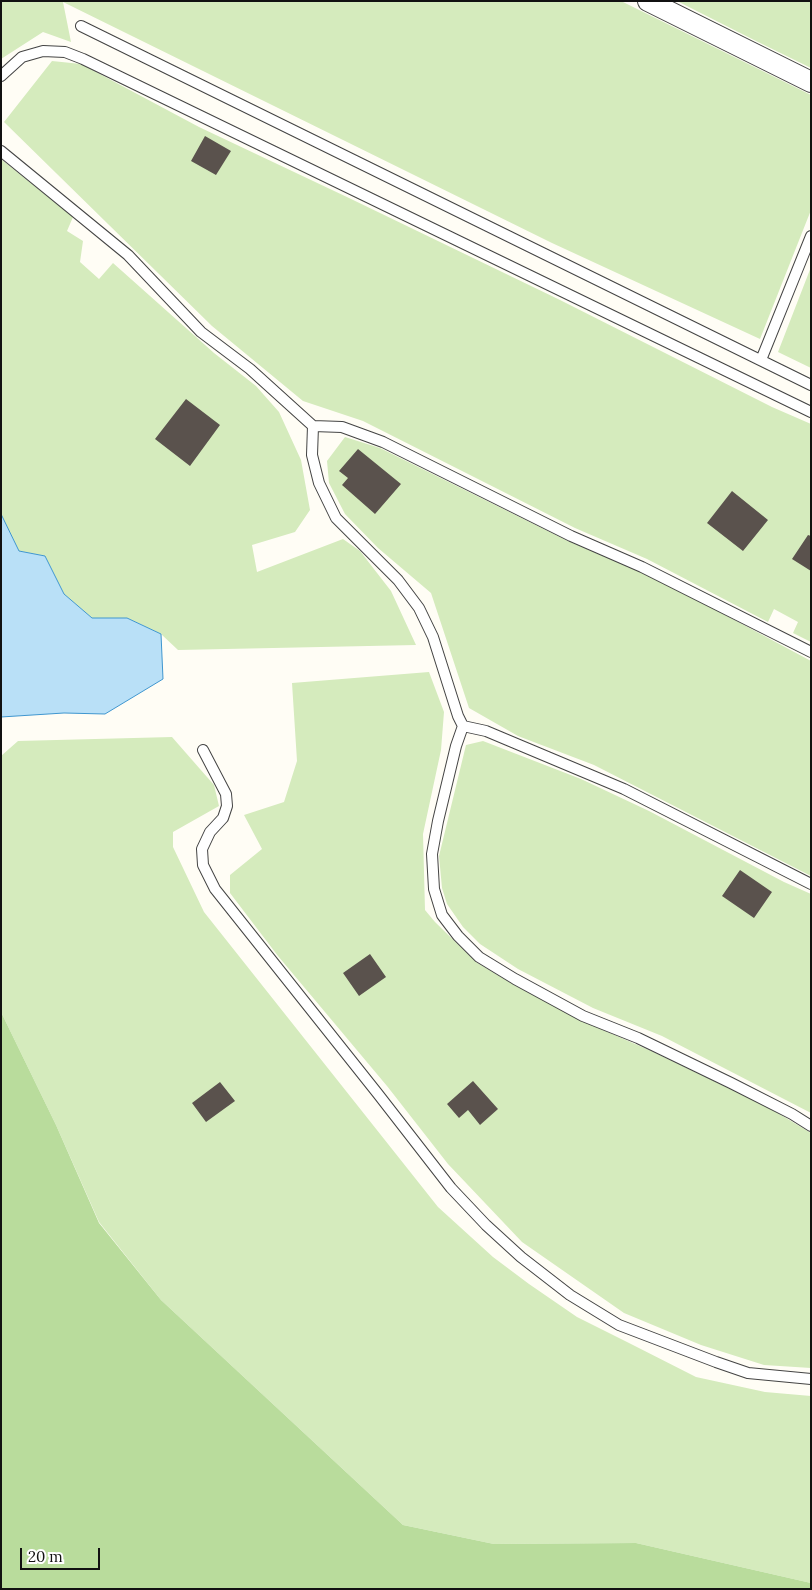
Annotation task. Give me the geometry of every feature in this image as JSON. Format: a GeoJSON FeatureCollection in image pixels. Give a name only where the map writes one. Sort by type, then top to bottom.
{"type":"FeatureCollection","features":[{"type":"Feature","properties":{"kind":"street"},"geometry":{"type":"LineString","coordinates":[[648,1],[811,82]]}},
{"type":"Feature","properties":{"kind":"lane"},"geometry":{"type":"LineString","coordinates":[[81,26],[811,385]]}},
{"type":"Feature","properties":{"kind":"lane"},"geometry":{"type":"LineString","coordinates":[[1,76],[22,57],[43,52],[65,52],[83,58],[811,412]]}},
{"type":"Feature","properties":{"kind":"lane"},"geometry":{"type":"LineString","coordinates":[[1,151],[128,255],[201,332],[250,370],[313,426],[342,427],[383,442],[570,536],[642,567],[811,652]]}},
{"type":"Feature","properties":{"kind":"lane"},"geometry":{"type":"LineString","coordinates":[[761,360],[811,236]]}},
{"type":"Feature","properties":{"kind":"lane"},"geometry":{"type":"LineString","coordinates":[[313,426],[312,455],[319,483],[336,518],[398,580],[419,608],[433,636],[458,716],[463,726],[456,746],[432,854],[434,888],[442,915],[458,936],[479,957],[515,979],[583,1016],[638,1038],[731,1082],[811,1126]]}},
{"type":"Feature","properties":{"kind":"lane"},"geometry":{"type":"LineString","coordinates":[[463,726],[486,731],[624,789],[811,884]]}},
{"type":"Feature","properties":{"kind":"lane"},"geometry":{"type":"LineString","coordinates":[[203,750],[226,794],[227,806],[223,818],[210,832],[202,849],[203,865],[215,889],[451,1188],[486,1225],[521,1258],[570,1295],[619,1325],[748,1373],[811,1379]]}},
{"type":"Feature","properties":{"kind":"green space"},"geometry":{"type":"Polygon","coordinates":[[[1,1],[621,1],[811,95],[811,210],[760,339],[552,243],[63,2],[71,42],[43,32],[1,59],[1,1]]]}},
{"type":"Feature","properties":{"kind":"green space"},"geometry":{"type":"Polygon","coordinates":[[[677,1],[811,1],[811,68],[756,41],[677,1]]]}},
{"type":"Feature","properties":{"kind":"green space"},"geometry":{"type":"Polygon","coordinates":[[[52,61],[81,64],[199,127],[560,300],[772,407],[811,424],[811,642],[793,633],[798,622],[774,609],[768,622],[647,559],[575,528],[363,421],[303,401],[212,326],[4,122],[52,61]]]}},
{"type":"Feature","properties":{"kind":"green space"},"geometry":{"type":"Polygon","coordinates":[[[1,159],[73,217],[67,231],[83,241],[80,262],[99,279],[113,263],[214,353],[256,386],[279,412],[301,460],[310,510],[295,532],[252,545],[257,572],[343,539],[360,551],[391,591],[416,645],[178,650],[161,634],[127,618],[92,618],[64,594],[45,556],[19,551],[1,514],[1,159]]]}},
{"type":"Feature","properties":{"kind":"green space"},"geometry":{"type":"Polygon","coordinates":[[[811,267],[811,368],[778,352],[811,267]]]}},
{"type":"Feature","properties":{"kind":"green space"},"geometry":{"type":"Polygon","coordinates":[[[345,437],[380,448],[568,541],[638,571],[811,661],[811,876],[594,765],[518,736],[469,708],[431,593],[378,548],[345,514],[329,483],[327,461],[345,437]]]}},
{"type":"Feature","properties":{"kind":"green space"},"geometry":{"type":"Polygon","coordinates":[[[429,672],[444,712],[441,750],[423,834],[425,910],[476,962],[514,985],[587,1023],[649,1050],[766,1106],[811,1133],[811,1368],[764,1365],[701,1345],[624,1313],[522,1242],[448,1164],[387,1086],[278,956],[230,893],[230,875],[262,849],[244,815],[284,802],[297,761],[292,683],[429,672]]]}},
{"type":"Feature","properties":{"kind":"green space"},"geometry":{"type":"Polygon","coordinates":[[[172,737],[214,785],[219,806],[173,832],[173,847],[204,912],[438,1207],[493,1257],[577,1317],[696,1377],[765,1392],[811,1396],[811,1583],[636,1543],[494,1544],[403,1525],[161,1300],[99,1222],[56,1125],[1,1012],[1,756],[18,741],[172,737]]]}},
{"type":"Feature","properties":{"kind":"green space"},"geometry":{"type":"Polygon","coordinates":[[[483,741],[581,779],[649,811],[784,882],[811,894],[811,1113],[662,1036],[593,1008],[518,969],[480,944],[463,927],[447,904],[442,888],[439,856],[466,745],[483,741]]]}},
{"type":"Feature","properties":{"kind":"green space"},"geometry":{"type":"Polygon","coordinates":[[[1,1012],[56,1125],[99,1223],[161,1300],[403,1525],[494,1544],[636,1543],[811,1583],[811,1589],[1,1589],[1,1012]]]}},
{"type":"Feature","properties":{"kind":"water"},"geometry":{"type":"Polygon","coordinates":[[[1,514],[19,551],[45,556],[64,594],[92,618],[127,618],[161,634],[163,679],[105,714],[64,713],[1,717],[1,514]]]}},
{"type":"Feature","properties":{"kind":"building"},"geometry":{"type":"Polygon","coordinates":[[[205,136],[231,151],[216,175],[191,161],[205,136]]]}},
{"type":"Feature","properties":{"kind":"building"},"geometry":{"type":"Polygon","coordinates":[[[186,399],[220,425],[190,466],[155,439],[186,399]]]}},
{"type":"Feature","properties":{"kind":"building"},"geometry":{"type":"Polygon","coordinates":[[[358,449],[401,484],[375,514],[342,485],[348,478],[339,471],[358,449]]]}},
{"type":"Feature","properties":{"kind":"building"},"geometry":{"type":"Polygon","coordinates":[[[732,491],[768,520],[743,551],[707,523],[732,491]]]}},
{"type":"Feature","properties":{"kind":"building"},"geometry":{"type":"Polygon","coordinates":[[[808,535],[811,536],[811,571],[792,559],[808,535]]]}},
{"type":"Feature","properties":{"kind":"building"},"geometry":{"type":"Polygon","coordinates":[[[740,870],[772,892],[754,918],[722,896],[740,870]]]}},
{"type":"Feature","properties":{"kind":"building"},"geometry":{"type":"Polygon","coordinates":[[[370,954],[386,977],[359,996],[343,973],[370,954]]]}},
{"type":"Feature","properties":{"kind":"building"},"geometry":{"type":"Polygon","coordinates":[[[473,1081],[498,1109],[480,1125],[468,1110],[459,1118],[447,1104],[473,1081]]]}},
{"type":"Feature","properties":{"kind":"building"},"geometry":{"type":"Polygon","coordinates":[[[220,1082],[235,1101],[206,1122],[192,1103],[220,1082]]]}}]}
